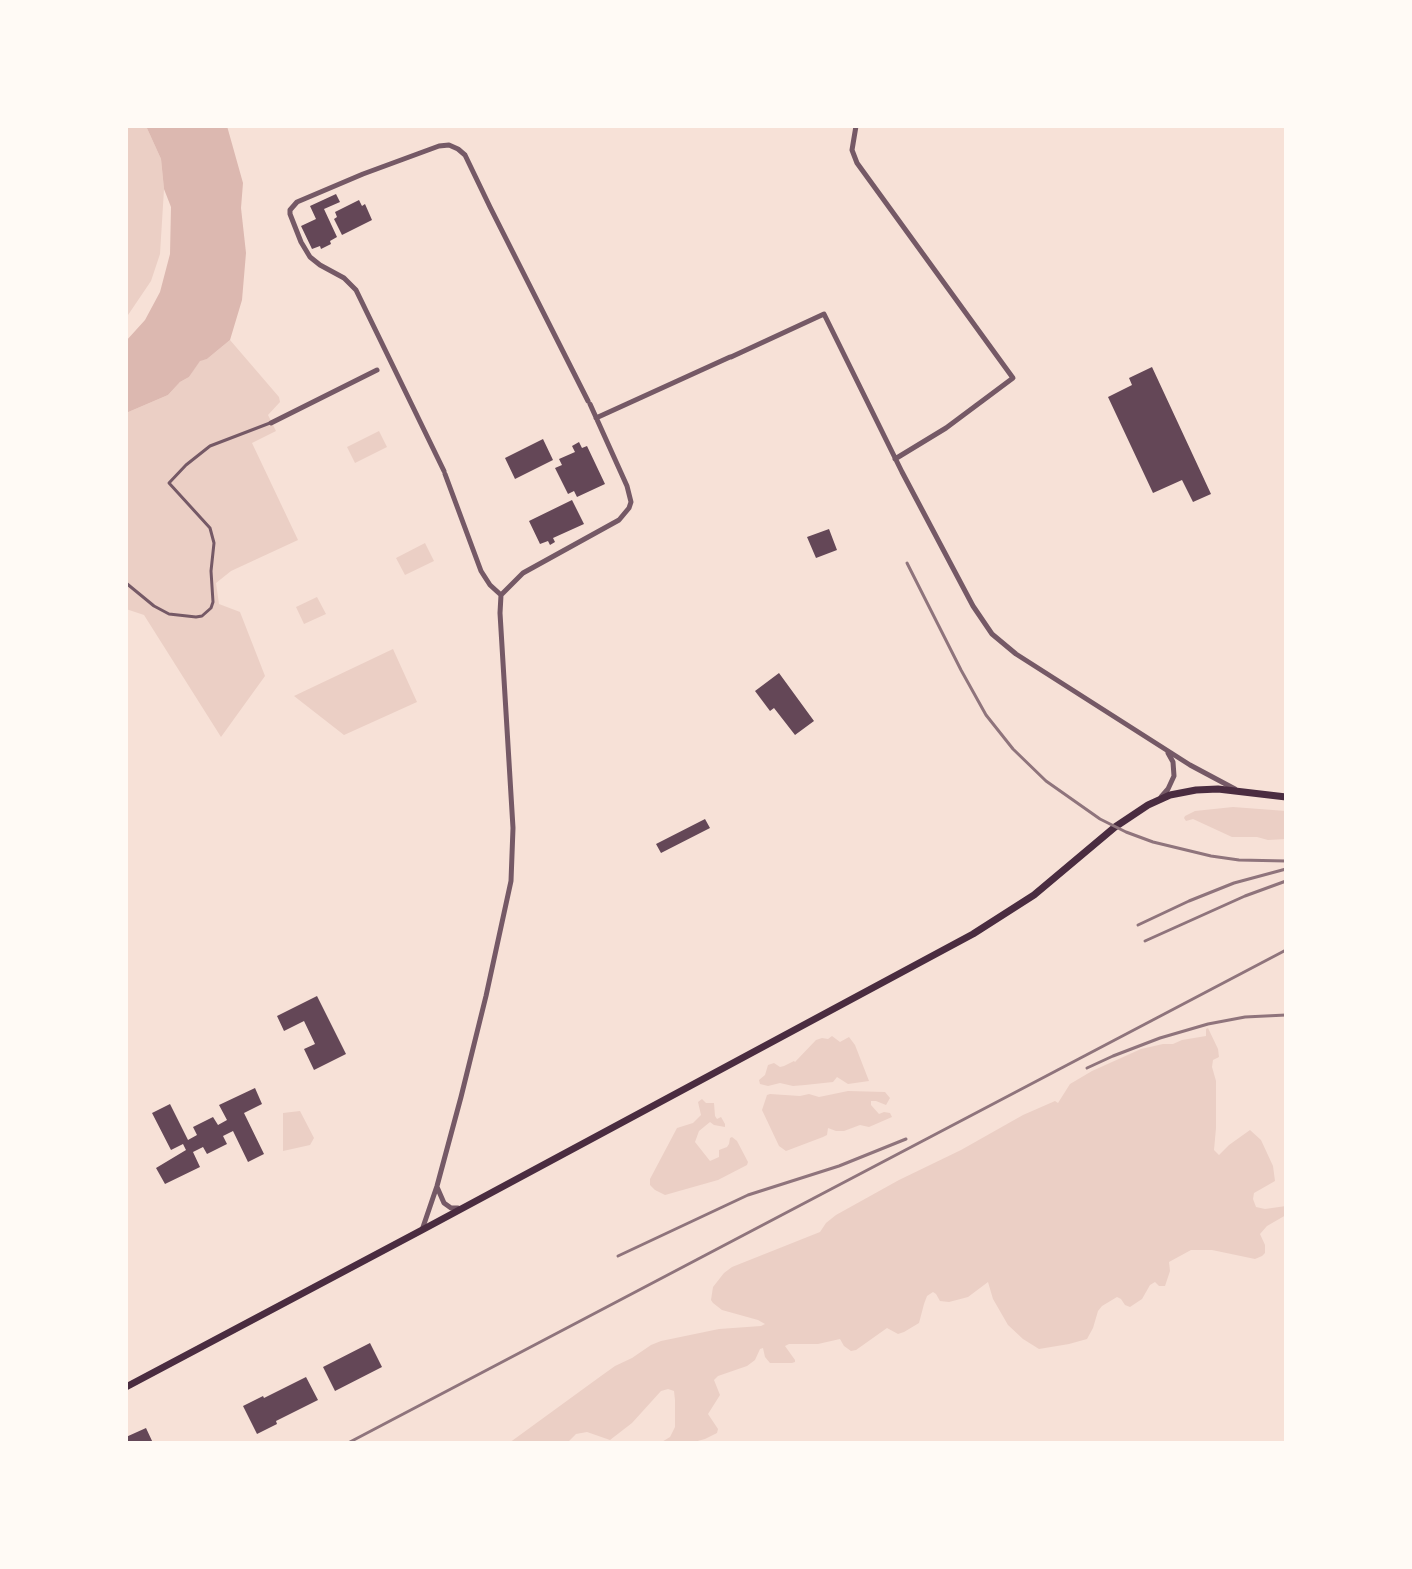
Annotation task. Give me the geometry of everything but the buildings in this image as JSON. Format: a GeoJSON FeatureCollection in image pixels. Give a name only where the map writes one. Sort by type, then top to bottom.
{"type":"FeatureCollection","features":[{"type":"Feature","properties":{"kind":"main road"},"geometry":{"type":"LineString","coordinates":[[126,1387],[984,928],[1034,895],[1125,819],[1158,800],[1196,790],[1240,791],[1286,797]]}},
{"type":"Feature","properties":{"kind":"street"},"geometry":{"type":"LineString","coordinates":[[856,126],[852,150],[857,163],[1013,378],[946,428],[895,459]]}},
{"type":"Feature","properties":{"kind":"street"},"geometry":{"type":"LineString","coordinates":[[422,1230],[437,1186],[486,996],[511,881],[513,828],[501,595],[523,573],[619,520],[631,502],[627,486],[589,402],[465,155],[449,145],[439,146],[297,202],[290,210],[291,220],[310,257],[344,278],[356,290],[444,473],[481,571],[501,595]]}},
{"type":"Feature","properties":{"kind":"street"},"geometry":{"type":"LineString","coordinates":[[596,418],[824,314],[895,459],[973,606],[992,634],[1016,654],[1201,772],[1240,791]]}},
{"type":"Feature","properties":{"kind":"street"},"geometry":{"type":"LineString","coordinates":[[271,423],[391,363]]}},
{"type":"Feature","properties":{"kind":"street"},"geometry":{"type":"LineString","coordinates":[[1158,800],[1174,776],[1173,762],[1165,749]]}},
{"type":"Feature","properties":{"kind":"street"},"geometry":{"type":"LineString","coordinates":[[437,1186],[444,1203],[451,1208],[463,1208]]}},
{"type":"Feature","properties":{"kind":"lane"},"geometry":{"type":"LineString","coordinates":[[126,583],[169,614],[196,617],[207,613],[213,602],[211,571],[214,543],[210,528],[169,483],[210,446],[271,423]]}},
{"type":"Feature","properties":{"kind":"shaded area"},"geometry":{"type":"Polygon","coordinates":[[[126,126],[146,126],[161,159],[164,189],[160,254],[151,281],[126,318],[126,126]]]}},
{"type":"Feature","properties":{"kind":"shaded area"},"geometry":{"type":"Polygon","coordinates":[[[146,126],[227,126],[243,183],[241,208],[246,253],[242,300],[230,340],[200,361],[189,377],[168,395],[126,413],[126,341],[145,320],[160,292],[170,254],[171,207],[164,189],[161,159],[146,126]]]}},
{"type":"Feature","properties":{"kind":"shaded area"},"geometry":{"type":"Polygon","coordinates":[[[230,340],[279,397],[280,402],[268,415],[276,431],[252,443],[298,540],[231,571],[216,583],[219,604],[240,612],[265,676],[221,737],[144,615],[126,609],[126,413],[168,395],[189,377],[200,360],[207,359],[230,340]]]}},
{"type":"Feature","properties":{"kind":"shaded area"},"geometry":{"type":"Polygon","coordinates":[[[379,431],[387,447],[355,463],[347,447],[379,431]]]}},
{"type":"Feature","properties":{"kind":"shaded area"},"geometry":{"type":"Polygon","coordinates":[[[425,543],[434,561],[405,575],[396,558],[425,543]]]}},
{"type":"Feature","properties":{"kind":"shaded area"},"geometry":{"type":"Polygon","coordinates":[[[317,597],[326,614],[304,624],[296,607],[317,597]]]}},
{"type":"Feature","properties":{"kind":"shaded area"},"geometry":{"type":"Polygon","coordinates":[[[393,649],[417,702],[344,735],[294,696],[393,649]]]}},
{"type":"Feature","properties":{"kind":"shaded area"},"geometry":{"type":"Polygon","coordinates":[[[1233,807],[1286,811],[1286,839],[1232,837],[1184,818],[1195,811],[1233,807]]]}},
{"type":"Feature","properties":{"kind":"shaded area"},"geometry":{"type":"Polygon","coordinates":[[[1208,1028],[1219,1057],[1213,1060],[1212,1067],[1216,1081],[1214,1150],[1219,1155],[1250,1130],[1261,1140],[1273,1166],[1275,1181],[1254,1193],[1256,1207],[1286,1206],[1286,1215],[1260,1234],[1265,1245],[1262,1256],[1255,1259],[1212,1250],[1191,1250],[1169,1262],[1170,1271],[1165,1286],[1155,1282],[1150,1285],[1142,1299],[1130,1307],[1117,1297],[1102,1306],[1087,1339],[1039,1349],[1008,1325],[993,1299],[988,1282],[968,1297],[949,1302],[940,1301],[933,1292],[927,1296],[919,1323],[904,1332],[898,1334],[887,1328],[851,1351],[840,1339],[818,1344],[789,1344],[785,1346],[795,1360],[792,1363],[770,1363],[763,1348],[747,1366],[718,1376],[714,1380],[720,1395],[708,1414],[718,1429],[717,1433],[705,1439],[690,1443],[660,1443],[670,1437],[675,1427],[674,1391],[668,1389],[661,1391],[632,1423],[610,1440],[587,1432],[576,1434],[567,1443],[509,1443],[615,1366],[651,1345],[719,1329],[765,1324],[722,1310],[711,1300],[713,1287],[732,1267],[820,1232],[836,1215],[899,1180],[1023,1115],[1055,1101],[1058,1103],[1070,1084],[1092,1071],[1141,1049],[1206,1036],[1208,1028]]]}},
{"type":"Feature","properties":{"kind":"shaded area"},"geometry":{"type":"Polygon","coordinates":[[[832,1036],[840,1042],[849,1037],[869,1081],[848,1084],[837,1077],[833,1082],[805,1085],[760,1084],[759,1080],[765,1075],[768,1065],[774,1063],[780,1067],[795,1062],[816,1040],[832,1036]]]}},
{"type":"Feature","properties":{"kind":"shaded area"},"geometry":{"type":"Polygon","coordinates":[[[848,1091],[885,1092],[890,1098],[886,1105],[871,1101],[871,1105],[879,1114],[890,1113],[892,1117],[869,1127],[860,1125],[844,1131],[828,1128],[827,1135],[786,1151],[779,1146],[762,1110],[767,1095],[809,1094],[819,1097],[848,1091]]]}},
{"type":"Feature","properties":{"kind":"shaded area"},"geometry":{"type":"Polygon","coordinates":[[[702,1099],[706,1103],[714,1103],[715,1116],[717,1119],[721,1117],[725,1127],[710,1122],[699,1131],[695,1142],[710,1161],[719,1157],[719,1150],[727,1147],[732,1137],[737,1141],[747,1165],[718,1180],[665,1195],[650,1185],[650,1179],[677,1128],[693,1123],[701,1115],[698,1102],[702,1099]]]}},
{"type":"Feature","properties":{"kind":"shaded area"},"geometry":{"type":"Polygon","coordinates":[[[300,1111],[314,1138],[310,1145],[283,1151],[283,1113],[300,1111]]]}},
{"type":"Feature","properties":{"kind":"railway"},"geometry":{"type":"LineString","coordinates":[[907,563],[986,715],[1013,749],[1046,781],[1100,819],[1153,842],[1211,856],[1286,861]]}},
{"type":"Feature","properties":{"kind":"railway"},"geometry":{"type":"LineString","coordinates":[[1138,925],[1234,883],[1286,869]]}},
{"type":"Feature","properties":{"kind":"railway"},"geometry":{"type":"LineString","coordinates":[[1145,941],[1286,881]]}},
{"type":"Feature","properties":{"kind":"railway"},"geometry":{"type":"LineString","coordinates":[[348,1443],[1286,950]]}},
{"type":"Feature","properties":{"kind":"railway"},"geometry":{"type":"LineString","coordinates":[[1087,1068],[1160,1038],[1208,1024],[1245,1017],[1286,1015]]}},
{"type":"Feature","properties":{"kind":"railway"},"geometry":{"type":"LineString","coordinates":[[618,1256],[748,1195],[839,1166],[906,1139]]}}]}
